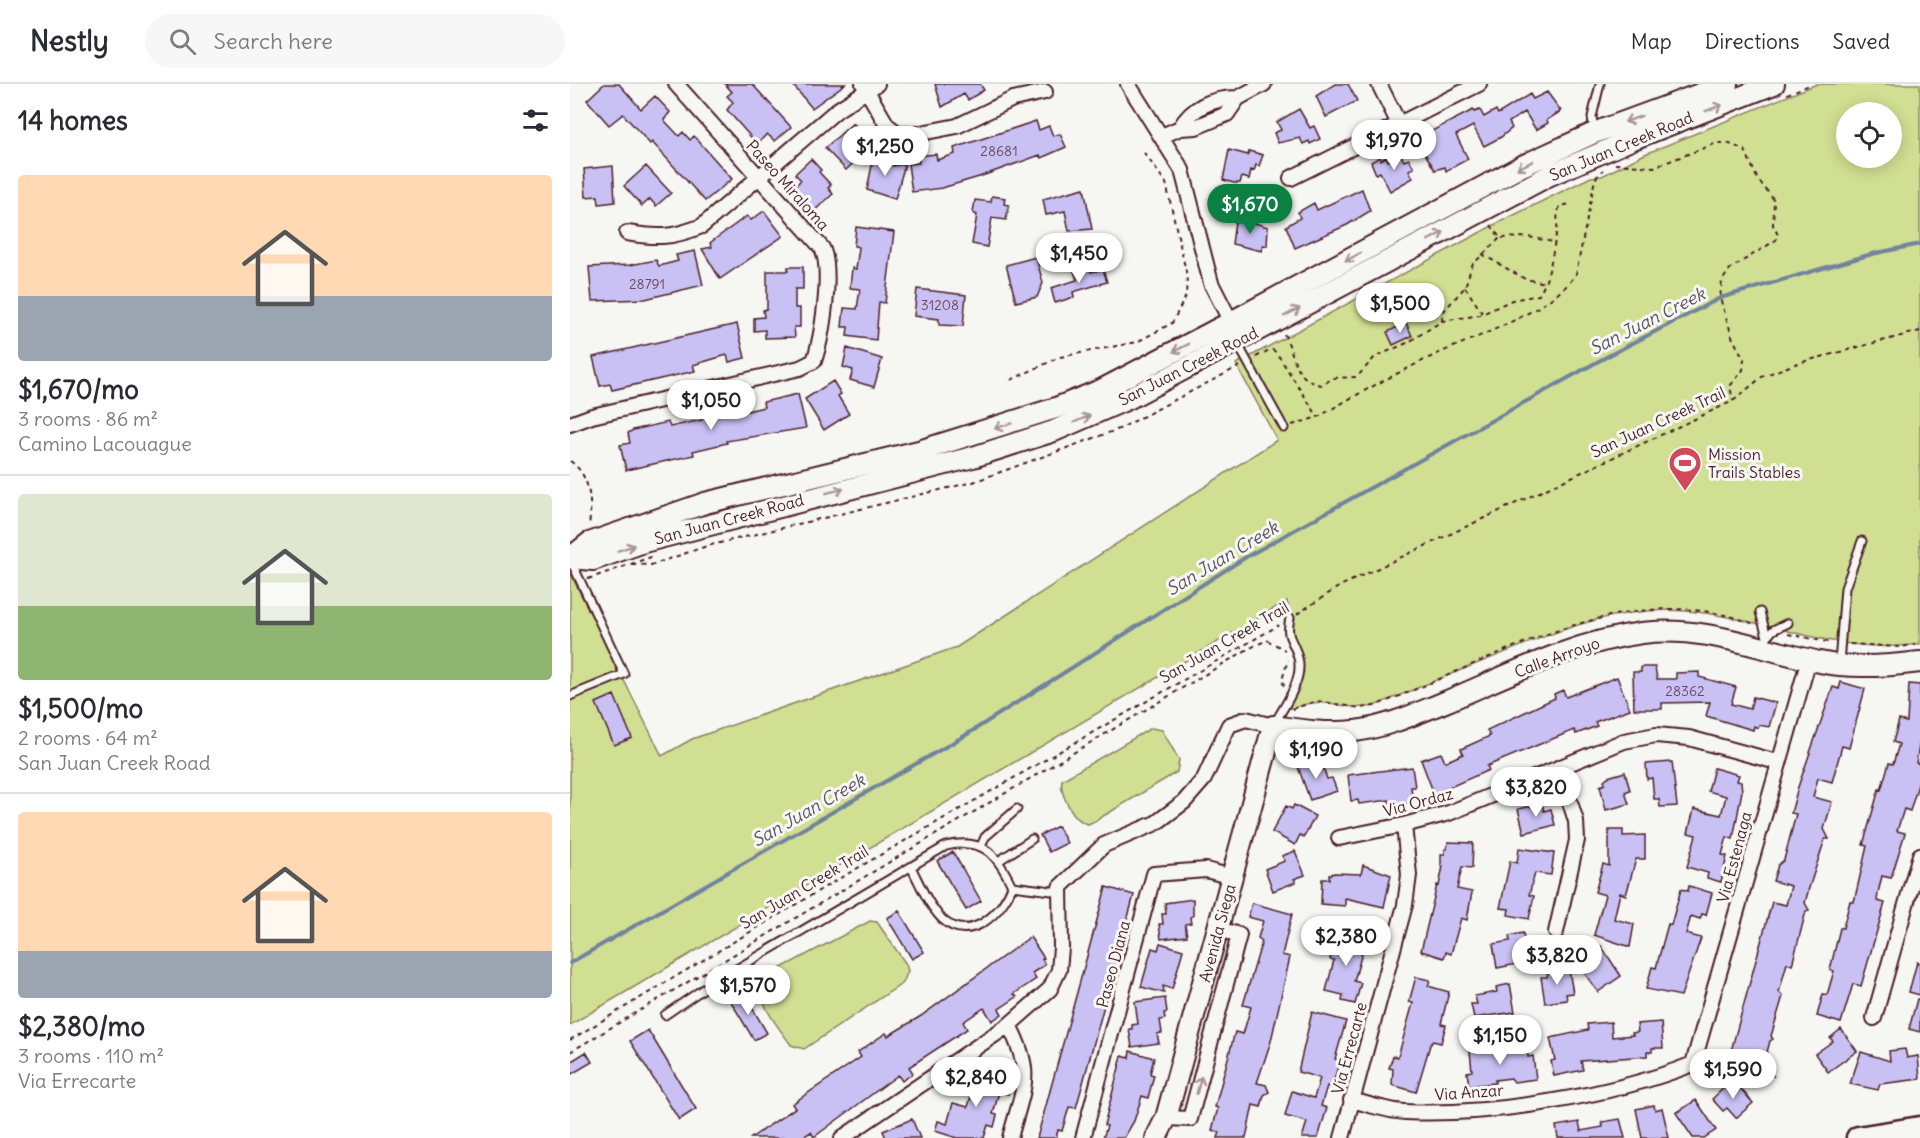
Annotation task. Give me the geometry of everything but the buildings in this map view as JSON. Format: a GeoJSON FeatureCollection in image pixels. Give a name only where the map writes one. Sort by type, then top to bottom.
{"type":"FeatureCollection","features":[{"type":"Feature","properties":{"kind":"main road"},"geometry":{"type":"LineString","coordinates":[[1858,1138],[1920,1128]]}},
{"type":"Feature","properties":{"kind":"street","name":"Paseo Miraloma"},"geometry":{"type":"LineString","coordinates":[[570,424],[592,416],[800,368],[814,361],[819,346],[826,256],[822,248],[676,84]]}},
{"type":"Feature","properties":{"kind":"street"},"geometry":{"type":"LineString","coordinates":[[1128,84],[1182,170],[1211,283],[1235,331]]}},
{"type":"Feature","properties":{"kind":"street"},"geometry":{"type":"LineString","coordinates":[[1162,136],[1180,128],[1196,127],[1227,114],[1238,98],[1264,84]]}},
{"type":"Feature","properties":{"kind":"street"},"geometry":{"type":"LineString","coordinates":[[1379,84],[1399,124]]}},
{"type":"Feature","properties":{"kind":"street"},"geometry":{"type":"LineString","coordinates":[[1291,178],[1479,84]]}},
{"type":"Feature","properties":{"kind":"street","name":"San Juan Creek Road"},"geometry":{"type":"LineString","coordinates":[[570,558],[593,560],[722,520],[974,457],[1044,434],[1130,398],[1235,331],[1520,167],[1594,134],[1727,84]]}},
{"type":"Feature","properties":{"kind":"street","name":"San Juan Creek Road"},"geometry":{"type":"LineString","coordinates":[[1235,331],[1550,175],[1633,139],[1774,84]]}},
{"type":"Feature","properties":{"kind":"street"},"geometry":{"type":"LineString","coordinates":[[627,234],[658,238],[680,235],[702,226],[837,110],[869,86],[887,124],[897,133],[911,135],[957,126],[1012,99],[1045,92]]}},
{"type":"Feature","properties":{"kind":"street"},"geometry":{"type":"LineString","coordinates":[[1180,128],[1188,113],[1220,98],[1238,98]]}},
{"type":"Feature","properties":{"kind":"street"},"geometry":{"type":"LineString","coordinates":[[1205,105],[1212,120]]}},
{"type":"Feature","properties":{"kind":"street","name":"Calle Arroyo"},"geometry":{"type":"LineString","coordinates":[[1273,726],[1313,732],[1354,731],[1391,724],[1569,650],[1606,639],[1644,632],[1686,632],[1765,642],[1809,659],[1839,665],[1920,662]]}},
{"type":"Feature","properties":{"kind":"street","name":"Via Estenaga"},"geometry":{"type":"LineString","coordinates":[[1693,1064],[1777,762],[1809,659]]}},
{"type":"Feature","properties":{"kind":"street"},"geometry":{"type":"LineString","coordinates":[[842,1138],[1009,1025],[1050,989],[1059,970],[1060,888],[1104,845],[1156,823],[1184,802],[1204,779],[1229,725],[1246,719],[1273,726]]}},
{"type":"Feature","properties":{"kind":"street","name":"Avenida Siega"},"geometry":{"type":"LineString","coordinates":[[1156,1138],[1166,1118],[1273,726]]}},
{"type":"Feature","properties":{"kind":"street","name":"Via Ordaz"},"geometry":{"type":"LineString","coordinates":[[1339,838],[1449,813],[1624,741],[1656,735],[1689,738],[1777,762]]}},
{"type":"Feature","properties":{"kind":"street"},"geometry":{"type":"LineString","coordinates":[[1556,933],[1577,840],[1576,821],[1559,768]]}},
{"type":"Feature","properties":{"kind":"street","name":"Via Errecarte"},"geometry":{"type":"LineString","coordinates":[[1342,1138],[1405,905],[1409,875],[1404,825]]}},
{"type":"Feature","properties":{"kind":"street"},"geometry":{"type":"LineString","coordinates":[[1874,1018],[1918,870],[1920,855]]}},
{"type":"Feature","properties":{"kind":"street","name":"Paseo Diana"},"geometry":{"type":"LineString","coordinates":[[1083,1138],[1154,874],[1206,870],[1232,877]]}},
{"type":"Feature","properties":{"kind":"street"},"geometry":{"type":"LineString","coordinates":[[1009,1025],[1023,1051],[1026,1071],[1010,1138]]}},
{"type":"Feature","properties":{"kind":"street","name":"Via Anzar"},"geometry":{"type":"LineString","coordinates":[[1351,1100],[1403,1112],[1469,1110],[1541,1102],[1665,1074],[1693,1064]]}},
{"type":"Feature","properties":{"kind":"lane"},"geometry":{"type":"LineString","coordinates":[[1594,134],[1592,117],[1600,84]]}},
{"type":"Feature","properties":{"kind":"lane"},"geometry":{"type":"LineString","coordinates":[[1235,331],[1241,350],[1284,428]]}},
{"type":"Feature","properties":{"kind":"lane"},"geometry":{"type":"LineString","coordinates":[[1839,665],[1845,588],[1862,541]]}},
{"type":"Feature","properties":{"kind":"lane"},"geometry":{"type":"LineString","coordinates":[[570,558],[624,674],[570,696]]}},
{"type":"Feature","properties":{"kind":"lane"},"geometry":{"type":"LineString","coordinates":[[1760,612],[1765,642]]}},
{"type":"Feature","properties":{"kind":"lane"},"geometry":{"type":"LineString","coordinates":[[1273,726],[1298,675],[1299,659],[1287,634],[1290,618]]}},
{"type":"Feature","properties":{"kind":"lane"},"geometry":{"type":"LineString","coordinates":[[1765,642],[1773,630],[1788,623]]}},
{"type":"Feature","properties":{"kind":"lane"},"geometry":{"type":"LineString","coordinates":[[981,846],[985,837],[1017,809]]}},
{"type":"Feature","properties":{"kind":"lane"},"geometry":{"type":"LineString","coordinates":[[1000,860],[1032,839]]}},
{"type":"Feature","properties":{"kind":"lane"},"geometry":{"type":"LineString","coordinates":[[665,1015],[706,987],[946,846],[961,843],[981,846],[1000,860],[1012,886],[1007,900],[995,916],[979,926],[961,927],[944,921],[933,908],[911,867]]}},
{"type":"Feature","properties":{"kind":"lane"},"geometry":{"type":"LineString","coordinates":[[1012,886],[1060,892]]}},
{"type":"Feature","properties":{"kind":"path"},"geometry":{"type":"LineString","coordinates":[[1284,428],[1318,417],[1438,354],[1490,332],[1551,299],[1568,285],[1576,274],[1595,179],[1608,164],[1654,167],[1717,143],[1727,143],[1745,150],[1757,178],[1774,201],[1773,225],[1779,235],[1770,245],[1730,269],[1722,280],[1720,298],[1733,339],[1744,359],[1743,370],[1730,386],[1733,400]]}},
{"type":"Feature","properties":{"kind":"path"},"geometry":{"type":"LineString","coordinates":[[1011,380],[1060,357],[1137,342],[1172,323],[1186,296],[1187,276],[1166,183],[1142,150]]}},
{"type":"Feature","properties":{"kind":"path"},"geometry":{"type":"LineString","coordinates":[[1284,333],[1306,380],[1322,385],[1333,378],[1357,377],[1374,357],[1407,343],[1442,321],[1483,314],[1512,300],[1539,295],[1546,283],[1560,206],[1571,204]]}},
{"type":"Feature","properties":{"kind":"path"},"geometry":{"type":"LineString","coordinates":[[1489,223],[1500,238]]}},
{"type":"Feature","properties":{"kind":"path"},"geometry":{"type":"LineString","coordinates":[[1442,321],[1443,312],[1465,287],[1472,265],[1500,238],[1529,237],[1553,243]]}},
{"type":"Feature","properties":{"kind":"path"},"geometry":{"type":"LineString","coordinates":[[1482,254],[1525,279],[1546,283]]}},
{"type":"Feature","properties":{"kind":"path"},"geometry":{"type":"LineString","coordinates":[[1465,287],[1483,314]]}},
{"type":"Feature","properties":{"kind":"path","name":"San Juan Creek Trail"},"geometry":{"type":"LineString","coordinates":[[570,1040],[830,884],[1290,618],[1340,586],[1733,400],[1763,376],[1797,363],[1920,331]]}},
{"type":"Feature","properties":{"kind":"path"},"geometry":{"type":"LineString","coordinates":[[1248,362],[1271,348],[1300,385],[1318,417]]}},
{"type":"Feature","properties":{"kind":"path"},"geometry":{"type":"LineString","coordinates":[[1300,385],[1306,380]]}},
{"type":"Feature","properties":{"kind":"path"},"geometry":{"type":"LineString","coordinates":[[570,461],[583,475],[592,505],[588,529]]}},
{"type":"Feature","properties":{"kind":"path","name":"San Juan Creek Trail"},"geometry":{"type":"LineString","coordinates":[[570,1052],[1248,649],[1267,640],[1280,645],[1288,656],[1282,682],[1291,691]]}},
{"type":"Feature","properties":{"kind":"green space"},"geometry":{"type":"Polygon","coordinates":[[[1817,84],[1920,84],[1920,644],[1890,646],[1834,642],[1726,616],[1670,610],[1644,611],[1594,620],[1569,628],[1374,706],[1358,707],[1319,702],[1295,708],[1284,708],[1298,675],[1299,659],[1287,634],[1290,618],[1287,601],[570,1025],[570,573],[662,756],[692,739],[957,647],[1277,440],[1236,364],[1494,225],[1591,177],[1602,176],[1645,154],[1817,84]]]}},
{"type":"Feature","properties":{"kind":"green space"},"geometry":{"type":"Polygon","coordinates":[[[1151,728],[1162,730],[1179,760],[1177,772],[1095,821],[1088,824],[1083,822],[1073,813],[1065,799],[1062,780],[1151,728]]]}},
{"type":"Feature","properties":{"kind":"green space"},"geometry":{"type":"Polygon","coordinates":[[[870,921],[877,922],[906,964],[908,971],[903,983],[804,1049],[791,1045],[774,1022],[765,1004],[762,995],[764,977],[870,921]]]}},
{"type":"Feature","properties":{"kind":"waterway","name":"San Juan Creek"},"geometry":{"type":"LineString","coordinates":[[570,963],[966,735],[1246,557],[1606,357],[1720,298],[1872,254],[1920,244]]}},
{"type":"Feature","properties":{"kind":"place","name":"Mission Trails Stables"},"geometry":{"type":"Point","coordinates":[1685,492]}}]}
